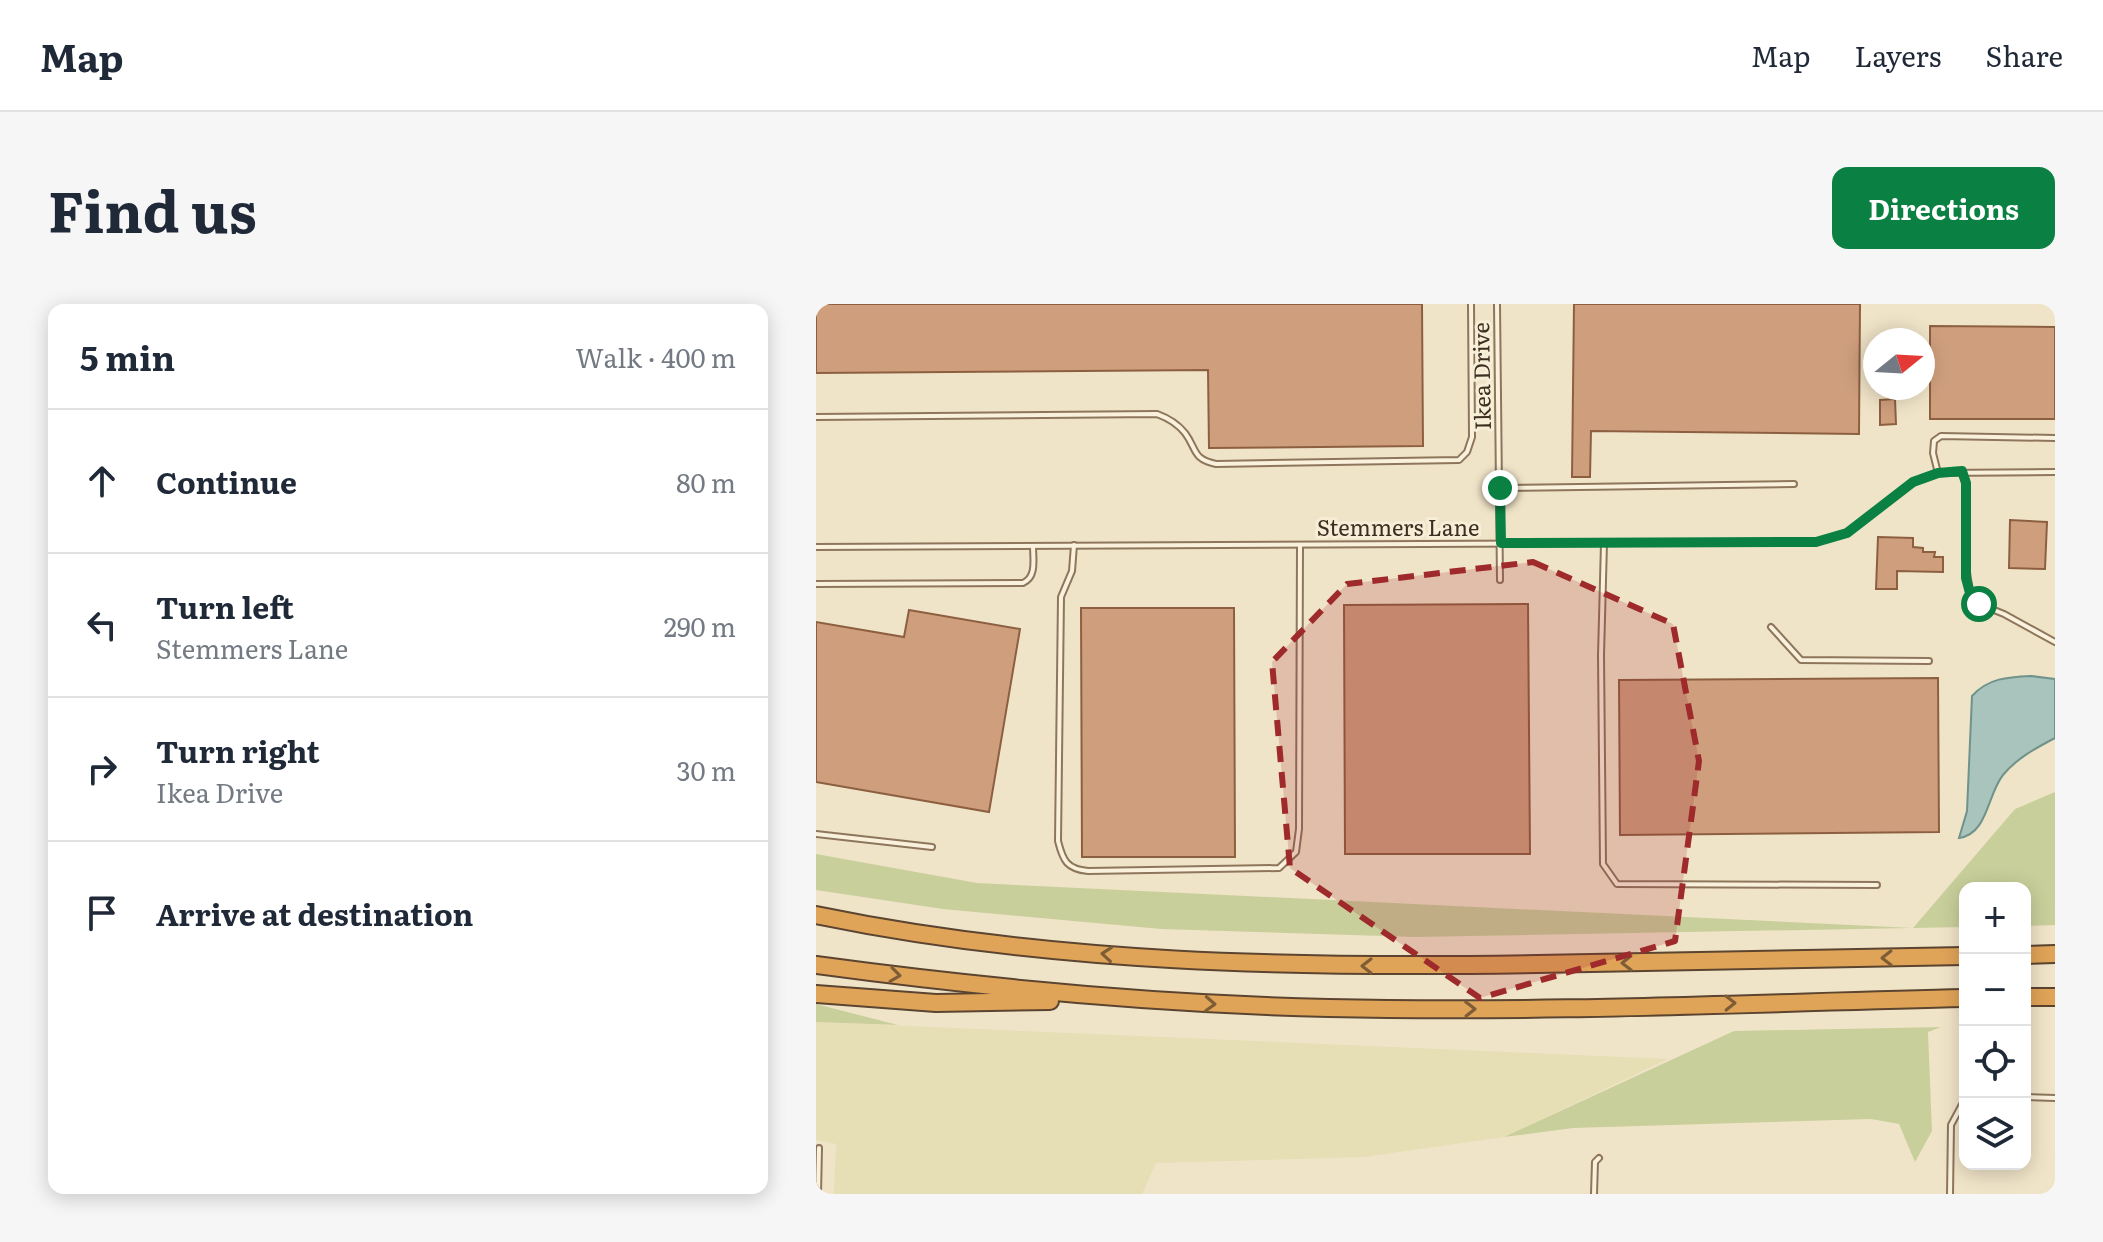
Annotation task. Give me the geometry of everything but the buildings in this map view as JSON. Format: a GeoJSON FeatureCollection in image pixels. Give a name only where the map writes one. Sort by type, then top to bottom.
{"type":"FeatureCollection","features":[{"type":"Feature","properties":{"kind":"highway"},"geometry":{"type":"LineString","coordinates":[[816,915],[979,943],[1270,964],[1417,966],[1959,956]]}},
{"type":"Feature","properties":{"kind":"highway"},"geometry":{"type":"LineString","coordinates":[[2031,955],[2055,954]]}},
{"type":"Feature","properties":{"kind":"highway"},"geometry":{"type":"LineString","coordinates":[[816,965],[972,985],[1142,1000],[1268,1006],[1426,1009],[1959,998]]}},
{"type":"Feature","properties":{"kind":"highway"},"geometry":{"type":"LineString","coordinates":[[816,994],[936,1003],[1142,1000]]}},
{"type":"Feature","properties":{"kind":"highway"},"geometry":{"type":"LineString","coordinates":[[2031,997],[2055,997]]}},
{"type":"Feature","properties":{"kind":"lane"},"geometry":{"type":"LineString","coordinates":[[816,417],[1157,414],[1173,421],[1185,433],[1194,453],[1206,462],[1216,464],[1459,460],[1467,452],[1472,437],[1471,304]]}},
{"type":"Feature","properties":{"kind":"lane","name":"Ikea Drive"},"geometry":{"type":"LineString","coordinates":[[1497,304],[1500,580]]}},
{"type":"Feature","properties":{"kind":"lane"},"geometry":{"type":"LineString","coordinates":[[1938,473],[1933,453],[1934,441],[1941,436],[2055,438]]}},
{"type":"Feature","properties":{"kind":"lane"},"geometry":{"type":"LineString","coordinates":[[1962,471],[1966,483],[1966,565],[1970,593],[1979,604],[2055,642]]}},
{"type":"Feature","properties":{"kind":"lane","name":"Stemmers Lane"},"geometry":{"type":"LineString","coordinates":[[816,547],[1816,542],[1847,533],[1913,482],[1938,473],[2055,472]]}},
{"type":"Feature","properties":{"kind":"lane"},"geometry":{"type":"LineString","coordinates":[[1500,488],[1794,484]]}},
{"type":"Feature","properties":{"kind":"lane"},"geometry":{"type":"LineString","coordinates":[[1604,543],[1601,655],[1603,864],[1617,884],[1877,885]]}},
{"type":"Feature","properties":{"kind":"lane"},"geometry":{"type":"LineString","coordinates":[[1074,545],[1072,571],[1061,597],[1058,841],[1063,860],[1069,867],[1088,871],[1279,868],[1296,852],[1299,829],[1300,545]]}},
{"type":"Feature","properties":{"kind":"lane"},"geometry":{"type":"LineString","coordinates":[[816,584],[1023,583],[1030,580],[1032,574],[1033,546]]}},
{"type":"Feature","properties":{"kind":"lane"},"geometry":{"type":"LineString","coordinates":[[1771,627],[1801,660],[1929,661]]}},
{"type":"Feature","properties":{"kind":"lane"},"geometry":{"type":"LineString","coordinates":[[816,834],[932,847]]}},
{"type":"Feature","properties":{"kind":"lane"},"geometry":{"type":"LineString","coordinates":[[2031,1097],[2055,1098]]}},
{"type":"Feature","properties":{"kind":"lane"},"geometry":{"type":"LineString","coordinates":[[1950,1194],[1951,1125],[1959,1110]]}},
{"type":"Feature","properties":{"kind":"lane"},"geometry":{"type":"LineString","coordinates":[[818,1194],[819,1148]]}},
{"type":"Feature","properties":{"kind":"lane"},"geometry":{"type":"LineString","coordinates":[[1594,1194],[1595,1162],[1599,1158]]}},
{"type":"Feature","properties":{"kind":"highlighted area"},"geometry":{"type":"Polygon","coordinates":[[[1533,562],[1673,624],[1699,761],[1675,941],[1480,998],[1290,868],[1272,662],[1347,584],[1533,562]]]}},
{"type":"Feature","properties":{"kind":"shaded area"},"geometry":{"type":"Polygon","coordinates":[[[816,1022],[1668,1059],[1504,1137],[1364,1157],[1156,1163],[1142,1194],[834,1194],[836,1144],[816,1140],[816,1022]]]}},
{"type":"Feature","properties":{"kind":"green space"},"geometry":{"type":"Polygon","coordinates":[[[2055,792],[2055,925],[2031,926],[2031,882],[1959,882],[1959,927],[1913,928],[2015,809],[2055,792]]]}},
{"type":"Feature","properties":{"kind":"green space"},"geometry":{"type":"Polygon","coordinates":[[[816,854],[977,883],[1912,928],[1416,937],[1161,929],[943,909],[816,890],[816,854]]]}},
{"type":"Feature","properties":{"kind":"green space"},"geometry":{"type":"Polygon","coordinates":[[[816,1004],[898,1025],[816,1022],[816,1004]]]}},
{"type":"Feature","properties":{"kind":"green space"},"geometry":{"type":"Polygon","coordinates":[[[1941,1027],[1928,1032],[1932,1131],[1915,1162],[1899,1124],[1871,1119],[1573,1128],[1504,1137],[1734,1031],[1941,1027]]]}},
{"type":"Feature","properties":{"kind":"water"},"geometry":{"type":"Polygon","coordinates":[[[2031,676],[2055,679],[2055,738],[2008,769],[1998,783],[1981,822],[1969,835],[1959,838],[1967,811],[1972,696],[1992,682],[2031,676]]]}},
{"type":"Feature","properties":{"kind":"route"},"geometry":{"type":"LineString","coordinates":[[1500,488],[1501,543],[1816,542],[1847,533],[1913,482],[1938,473],[1962,471],[1966,483],[1966,578],[1970,593],[1979,604]]}}]}
